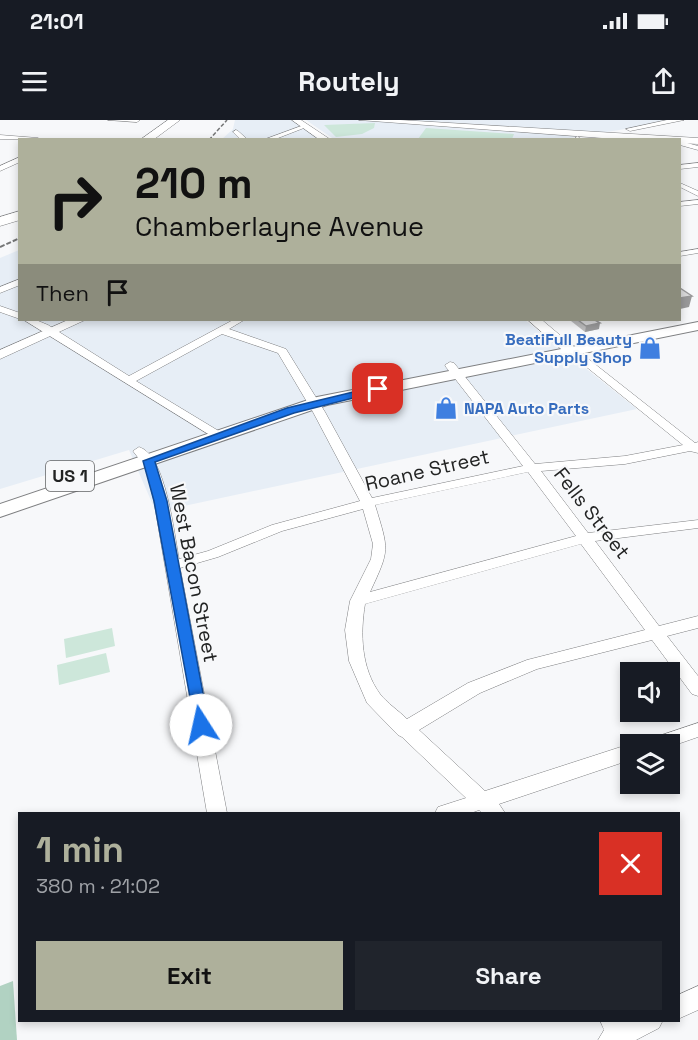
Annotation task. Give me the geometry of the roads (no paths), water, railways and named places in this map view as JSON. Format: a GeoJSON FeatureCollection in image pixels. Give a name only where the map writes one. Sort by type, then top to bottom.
{"type":"FeatureCollection","features":[{"type":"Feature","properties":{"kind":"highway"},"geometry":{"type":"LineString","coordinates":[[148,138],[175,120]]}},
{"type":"Feature","properties":{"kind":"highway"},"geometry":{"type":"LineString","coordinates":[[160,138],[185,120]]}},
{"type":"Feature","properties":{"kind":"highway"},"geometry":{"type":"LineString","coordinates":[[0,215],[18,209]]}},
{"type":"Feature","properties":{"kind":"highway"},"geometry":{"type":"LineString","coordinates":[[0,222],[18,216]]}},
{"type":"Feature","properties":{"kind":"main road"},"geometry":{"type":"LineString","coordinates":[[296,120],[324,138]]}},
{"type":"Feature","properties":{"kind":"main road"},"geometry":{"type":"LineString","coordinates":[[363,120],[652,138]]}},
{"type":"Feature","properties":{"kind":"main road"},"geometry":{"type":"LineString","coordinates":[[382,120],[596,136],[612,135],[675,121]]}},
{"type":"Feature","properties":{"kind":"main road"},"geometry":{"type":"LineString","coordinates":[[596,136],[675,121],[694,120]]}},
{"type":"Feature","properties":{"kind":"main road"},"geometry":{"type":"LineString","coordinates":[[681,141],[698,141]]}},
{"type":"Feature","properties":{"kind":"main road"},"geometry":{"type":"LineString","coordinates":[[0,355],[48,330],[59,321]]}},
{"type":"Feature","properties":{"kind":"main road"},"geometry":{"type":"LineString","coordinates":[[0,346],[75,321]]}},
{"type":"Feature","properties":{"kind":"main road"},"geometry":{"type":"LineString","coordinates":[[535,321],[567,348]]}},
{"type":"Feature","properties":{"kind":"main road","name":"US 1"},"geometry":{"type":"LineString","coordinates":[[0,498],[144,456],[311,399],[698,323]]}},
{"type":"Feature","properties":{"kind":"main road","name":"US 1"},"geometry":{"type":"LineString","coordinates":[[0,511],[78,486],[144,456]]}},
{"type":"Feature","properties":{"kind":"main road"},"geometry":{"type":"LineString","coordinates":[[0,518],[78,486]]}},
{"type":"Feature","properties":{"kind":"street"},"geometry":{"type":"LineString","coordinates":[[111,120],[135,121]]}},
{"type":"Feature","properties":{"kind":"street"},"geometry":{"type":"LineString","coordinates":[[270,138],[303,123]]}},
{"type":"Feature","properties":{"kind":"street"},"geometry":{"type":"LineString","coordinates":[[236,132],[243,138]]}},
{"type":"Feature","properties":{"kind":"street"},"geometry":{"type":"LineString","coordinates":[[0,136],[19,138]]}},
{"type":"Feature","properties":{"kind":"street"},"geometry":{"type":"LineString","coordinates":[[681,142],[698,148]]}},
{"type":"Feature","properties":{"kind":"street"},"geometry":{"type":"LineString","coordinates":[[681,151],[698,148]]}},
{"type":"Feature","properties":{"kind":"street"},"geometry":{"type":"LineString","coordinates":[[0,169],[18,160]]}},
{"type":"Feature","properties":{"kind":"street"},"geometry":{"type":"LineString","coordinates":[[681,167],[698,165]]}},
{"type":"Feature","properties":{"kind":"street"},"geometry":{"type":"LineString","coordinates":[[681,185],[698,182]]}},
{"type":"Feature","properties":{"kind":"street"},"geometry":{"type":"LineString","coordinates":[[681,186],[698,194]]}},
{"type":"Feature","properties":{"kind":"street"},"geometry":{"type":"LineString","coordinates":[[681,204],[698,202]]}},
{"type":"Feature","properties":{"kind":"street"},"geometry":{"type":"LineString","coordinates":[[681,254],[698,251]]}},
{"type":"Feature","properties":{"kind":"street"},"geometry":{"type":"LineString","coordinates":[[0,290],[18,283]]}},
{"type":"Feature","properties":{"kind":"street"},"geometry":{"type":"LineString","coordinates":[[0,309],[18,315]]}},
{"type":"Feature","properties":{"kind":"street"},"geometry":{"type":"LineString","coordinates":[[31,321],[212,432]]}},
{"type":"Feature","properties":{"kind":"street"},"geometry":{"type":"LineString","coordinates":[[128,381],[237,321]]}},
{"type":"Feature","properties":{"kind":"street"},"geometry":{"type":"LineString","coordinates":[[221,330],[281,349],[368,503],[380,544],[378,559],[358,601],[353,630],[357,661],[373,698],[404,730],[489,807]]}},
{"type":"Feature","properties":{"kind":"street"},"geometry":{"type":"LineString","coordinates":[[567,348],[696,448]]}},
{"type":"Feature","properties":{"kind":"street","name":"Fells Street"},"geometry":{"type":"LineString","coordinates":[[454,370],[585,538],[698,689]]}},
{"type":"Feature","properties":{"kind":"street","name":"Roane Street"},"geometry":{"type":"LineString","coordinates":[[172,566],[213,554],[277,528],[368,503],[530,468],[625,460],[696,448]]}},
{"type":"Feature","properties":{"kind":"street","name":"West Bacon Street"},"geometry":{"type":"LineString","coordinates":[[144,456],[158,490],[217,812]]}},
{"type":"Feature","properties":{"kind":"street"},"geometry":{"type":"LineString","coordinates":[[358,601],[585,538],[698,524]]}},
{"type":"Feature","properties":{"kind":"street"},"geometry":{"type":"LineString","coordinates":[[404,730],[474,688],[533,664],[698,622]]}},
{"type":"Feature","properties":{"kind":"street"},"geometry":{"type":"LineString","coordinates":[[680,736],[698,730]]}},
{"type":"Feature","properties":{"kind":"street"},"geometry":{"type":"LineString","coordinates":[[452,812],[489,807],[620,756]]}},
{"type":"Feature","properties":{"kind":"street"},"geometry":{"type":"LineString","coordinates":[[680,1006],[698,998]]}},
{"type":"Feature","properties":{"kind":"street"},"geometry":{"type":"LineString","coordinates":[[614,1032],[645,1022]]}},
{"type":"Feature","properties":{"kind":"railway"},"geometry":{"type":"LineString","coordinates":[[211,138],[227,120]]}},
{"type":"Feature","properties":{"kind":"railway"},"geometry":{"type":"LineString","coordinates":[[0,247],[18,239]]}},
{"type":"Feature","properties":{"kind":"place","name":"BeatiFull Beauty Supply Shop"},"geometry":{"type":"Point","coordinates":[650,348]}},
{"type":"Feature","properties":{"kind":"place","name":"NAPA Auto Parts"},"geometry":{"type":"Point","coordinates":[446,408]}}]}
